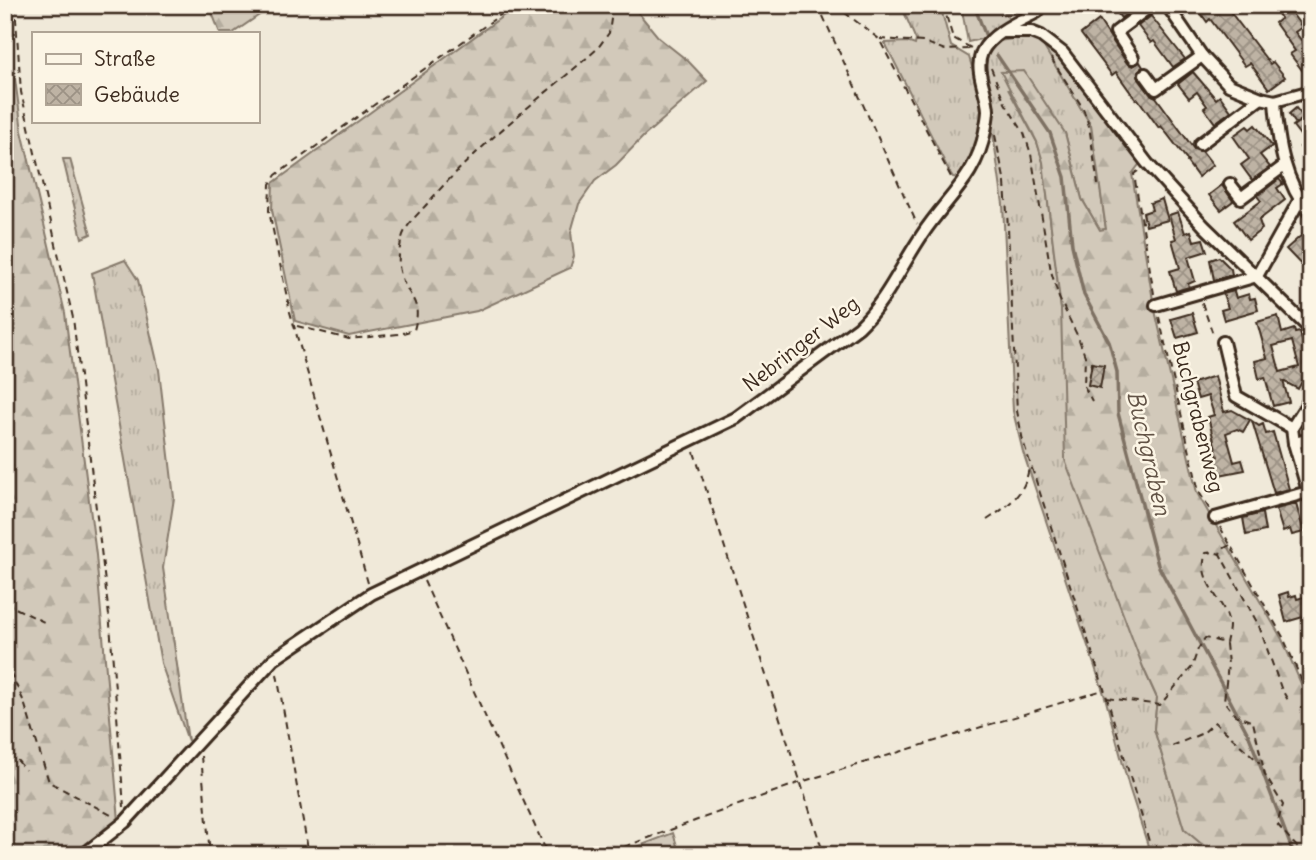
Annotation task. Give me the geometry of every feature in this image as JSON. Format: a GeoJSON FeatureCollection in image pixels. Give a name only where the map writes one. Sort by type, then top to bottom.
{"type":"FeatureCollection","features":[{"type":"Feature","properties":{"kind":"street"},"geometry":{"type":"LineString","coordinates":[[977,51],[994,36],[1037,12],[1042,5]]}},
{"type":"Feature","properties":{"kind":"street"},"geometry":{"type":"LineString","coordinates":[[1133,58],[1116,32],[1152,5]]}},
{"type":"Feature","properties":{"kind":"street"},"geometry":{"type":"LineString","coordinates":[[1167,5],[1202,56],[1229,85],[1275,102],[1311,91]]}},
{"type":"Feature","properties":{"kind":"street"},"geometry":{"type":"LineString","coordinates":[[1308,5],[1311,12]]}},
{"type":"Feature","properties":{"kind":"street"},"geometry":{"type":"LineString","coordinates":[[1003,32],[1031,32],[1041,36],[1063,53],[1147,163],[1205,226],[1311,330]]}},
{"type":"Feature","properties":{"kind":"street","name":"Nebringer Weg"},"geometry":{"type":"LineString","coordinates":[[83,855],[125,822],[274,659],[371,594],[691,441],[747,411],[859,327],[875,311],[897,279],[922,234],[961,186],[978,159],[988,110],[977,51]]}},
{"type":"Feature","properties":{"kind":"street"},"geometry":{"type":"LineString","coordinates":[[1145,74],[1156,89],[1202,56]]}},
{"type":"Feature","properties":{"kind":"street"},"geometry":{"type":"LineString","coordinates":[[1200,144],[1261,98]]}},
{"type":"Feature","properties":{"kind":"street"},"geometry":{"type":"LineString","coordinates":[[1275,102],[1283,166],[1299,201],[1311,215]]}},
{"type":"Feature","properties":{"kind":"street"},"geometry":{"type":"LineString","coordinates":[[1230,184],[1241,198],[1283,166]]}},
{"type":"Feature","properties":{"kind":"street"},"geometry":{"type":"LineString","coordinates":[[1156,305],[1257,276],[1299,201]]}},
{"type":"Feature","properties":{"kind":"street"},"geometry":{"type":"LineString","coordinates":[[1223,342],[1236,396],[1292,428]]}},
{"type":"Feature","properties":{"kind":"street"},"geometry":{"type":"LineString","coordinates":[[1215,518],[1309,496],[1292,428],[1311,398]]}},
{"type":"Feature","properties":{"kind":"street"},"geometry":{"type":"LineString","coordinates":[[1294,443],[1311,439]]}},
{"type":"Feature","properties":{"kind":"path"},"geometry":{"type":"LineString","coordinates":[[15,5],[21,92],[73,318],[110,624],[125,822]]}},
{"type":"Feature","properties":{"kind":"path"},"geometry":{"type":"LineString","coordinates":[[371,594],[290,312],[269,211],[270,184],[276,175],[514,5]]}},
{"type":"Feature","properties":{"kind":"path"},"geometry":{"type":"LineString","coordinates":[[295,326],[349,339],[414,330],[418,316],[416,305],[401,276],[398,257],[402,234],[468,159],[597,49],[609,33],[613,5]]}},
{"type":"Feature","properties":{"kind":"path"},"geometry":{"type":"LineString","coordinates":[[818,5],[922,234]]}},
{"type":"Feature","properties":{"kind":"path"},"geometry":{"type":"LineString","coordinates":[[835,5],[879,39],[950,178],[961,186]]}},
{"type":"Feature","properties":{"kind":"path"},"geometry":{"type":"LineString","coordinates":[[943,5],[953,38],[977,51],[993,72],[1006,103],[1024,133],[1031,154],[1051,271],[1059,298],[1084,356],[1084,386],[1092,401]]}},
{"type":"Feature","properties":{"kind":"path"},"geometry":{"type":"LineString","coordinates":[[879,39],[924,42],[945,50],[977,51]]}},
{"type":"Feature","properties":{"kind":"path"},"geometry":{"type":"LineString","coordinates":[[1050,56],[1083,108],[1089,126],[1098,185]]}},
{"type":"Feature","properties":{"kind":"path"},"geometry":{"type":"LineString","coordinates":[[994,132],[1000,153],[1008,217],[1017,411],[1029,464],[1107,698],[1153,855]]}},
{"type":"Feature","properties":{"kind":"path","name":"Buchgrabenweg"},"geometry":{"type":"LineString","coordinates":[[1147,163],[1133,174],[1156,305],[1199,492],[1283,637],[1311,702]]}},
{"type":"Feature","properties":{"kind":"path"},"geometry":{"type":"LineString","coordinates":[[1198,293],[1212,333],[1223,342]]}},
{"type":"Feature","properties":{"kind":"path"},"geometry":{"type":"LineString","coordinates":[[691,441],[824,855]]}},
{"type":"Feature","properties":{"kind":"path"},"geometry":{"type":"LineString","coordinates":[[987,520],[1015,501],[1028,475],[1029,464]]}},
{"type":"Feature","properties":{"kind":"path"},"geometry":{"type":"LineString","coordinates":[[1220,554],[1221,550],[1231,544]]}},
{"type":"Feature","properties":{"kind":"path"},"geometry":{"type":"LineString","coordinates":[[1220,554],[1209,552],[1203,562],[1205,575],[1229,626],[1224,701],[1235,715],[1253,722],[1265,775],[1283,806],[1277,824],[1304,855]]}},
{"type":"Feature","properties":{"kind":"path"},"geometry":{"type":"LineString","coordinates":[[1220,554],[1259,626],[1281,688],[1289,702]]}},
{"type":"Feature","properties":{"kind":"path"},"geometry":{"type":"LineString","coordinates":[[419,571],[548,855]]}},
{"type":"Feature","properties":{"kind":"path"},"geometry":{"type":"LineString","coordinates":[[5,603],[46,623]]}},
{"type":"Feature","properties":{"kind":"path"},"geometry":{"type":"LineString","coordinates":[[1107,698],[1160,705],[1192,667],[1205,638],[1226,643]]}},
{"type":"Feature","properties":{"kind":"path"},"geometry":{"type":"LineString","coordinates":[[274,659],[309,855]]}},
{"type":"Feature","properties":{"kind":"path"},"geometry":{"type":"LineString","coordinates":[[5,661],[23,702],[49,782],[125,822]]}},
{"type":"Feature","properties":{"kind":"path"},"geometry":{"type":"LineString","coordinates":[[602,855],[801,782],[1104,690]]}},
{"type":"Feature","properties":{"kind":"path"},"geometry":{"type":"LineString","coordinates":[[1172,746],[1203,733],[1215,722],[1261,763]]}},
{"type":"Feature","properties":{"kind":"path"},"geometry":{"type":"LineString","coordinates":[[200,741],[210,855]]}},
{"type":"Feature","properties":{"kind":"path"},"geometry":{"type":"LineString","coordinates":[[5,758],[18,761],[25,770]]}},
{"type":"Feature","properties":{"kind":"path"},"geometry":{"type":"LineString","coordinates":[[1289,855],[1293,842]]}},
{"type":"Feature","properties":{"kind":"green space"},"geometry":{"type":"Polygon","coordinates":[[[5,5],[22,131],[65,313],[96,555],[119,821],[75,855],[5,855],[5,5]]]}},
{"type":"Feature","properties":{"kind":"green space"},"geometry":{"type":"Polygon","coordinates":[[[209,5],[274,5],[234,32],[220,32],[209,5]]]}},
{"type":"Feature","properties":{"kind":"green space"},"geometry":{"type":"Polygon","coordinates":[[[518,5],[632,5],[659,38],[688,61],[707,81],[595,181],[579,204],[571,232],[574,256],[570,268],[477,311],[349,336],[295,321],[272,210],[273,183],[518,5]]]}},
{"type":"Feature","properties":{"kind":"green space"},"geometry":{"type":"Polygon","coordinates":[[[901,5],[940,5],[951,46],[969,57],[981,105],[981,119],[976,146],[961,178],[953,177],[949,171],[885,43],[907,42],[915,45],[916,40],[901,5]]]}},
{"type":"Feature","properties":{"kind":"green space"},"geometry":{"type":"Polygon","coordinates":[[[961,5],[1023,5],[1013,13],[1005,13],[1010,21],[985,38],[968,42],[961,5]]]}},
{"type":"Feature","properties":{"kind":"green space"},"geometry":{"type":"Polygon","coordinates":[[[1027,37],[1039,40],[1054,51],[1045,48],[1091,125],[1106,229],[1100,230],[1082,199],[1065,133],[1008,89],[1037,142],[1043,162],[1061,309],[1143,667],[1157,698],[1154,729],[1184,829],[1204,846],[1206,855],[1151,855],[1129,787],[1105,697],[1023,452],[1013,411],[1003,204],[984,70],[991,47],[998,41],[1027,37]]]}},
{"type":"Feature","properties":{"kind":"green space"},"geometry":{"type":"Polygon","coordinates":[[[1044,47],[1054,51],[1141,162],[1132,174],[1154,306],[1197,493],[1282,639],[1311,707],[1311,855],[1206,855],[1204,846],[1184,829],[1154,729],[1157,698],[1065,460],[1061,309],[1043,162],[1037,142],[1001,72],[1024,71],[1065,133],[1082,199],[1100,230],[1106,229],[1091,125],[1044,47]]]}},
{"type":"Feature","properties":{"kind":"green space"},"geometry":{"type":"Polygon","coordinates":[[[63,159],[70,159],[91,234],[82,238],[63,159]]]}},
{"type":"Feature","properties":{"kind":"green space"},"geometry":{"type":"Polygon","coordinates":[[[125,260],[138,280],[159,370],[174,498],[163,568],[188,741],[161,663],[92,273],[125,260]]]}},
{"type":"Feature","properties":{"kind":"green space"},"geometry":{"type":"Polygon","coordinates":[[[673,833],[680,855],[637,855],[634,848],[673,833]]]}},
{"type":"Feature","properties":{"kind":"building"},"geometry":{"type":"Polygon","coordinates":[[[1111,5],[1139,5],[1121,18],[1111,5]]]}},
{"type":"Feature","properties":{"kind":"building"},"geometry":{"type":"Polygon","coordinates":[[[1195,5],[1225,5],[1270,64],[1273,62],[1285,77],[1269,89],[1250,63],[1245,66],[1210,19],[1207,22],[1195,5]]]}},
{"type":"Feature","properties":{"kind":"building"},"geometry":{"type":"Polygon","coordinates":[[[1271,5],[1298,5],[1290,11],[1302,27],[1295,32],[1311,53],[1311,63],[1302,70],[1290,54],[1295,51],[1275,23],[1281,18],[1271,5]]]}},
{"type":"Feature","properties":{"kind":"building"},"geometry":{"type":"Polygon","coordinates":[[[1151,16],[1185,59],[1173,67],[1154,41],[1151,43],[1138,26],[1151,16]]]}},
{"type":"Feature","properties":{"kind":"building"},"geometry":{"type":"Polygon","coordinates":[[[1099,20],[1127,63],[1133,66],[1140,62],[1143,67],[1138,71],[1139,79],[1150,94],[1156,97],[1194,149],[1202,151],[1213,165],[1198,177],[1161,126],[1159,128],[1116,72],[1112,75],[1081,34],[1099,20]]]}},
{"type":"Feature","properties":{"kind":"building"},"geometry":{"type":"Polygon","coordinates":[[[1193,72],[1216,99],[1220,96],[1231,111],[1215,123],[1197,92],[1189,98],[1178,84],[1193,72]]]}},
{"type":"Feature","properties":{"kind":"building"},"geometry":{"type":"Polygon","coordinates":[[[1296,108],[1304,118],[1296,124],[1289,114],[1296,108]]]}},
{"type":"Feature","properties":{"kind":"building"},"geometry":{"type":"Polygon","coordinates":[[[1303,119],[1309,128],[1300,135],[1293,126],[1303,119]]]}},
{"type":"Feature","properties":{"kind":"building"},"geometry":{"type":"Polygon","coordinates":[[[1255,125],[1272,146],[1260,155],[1270,167],[1252,180],[1241,165],[1249,159],[1233,136],[1247,126],[1250,129],[1255,125]]]}},
{"type":"Feature","properties":{"kind":"building"},"geometry":{"type":"Polygon","coordinates":[[[1311,139],[1311,163],[1300,147],[1311,139]]]}},
{"type":"Feature","properties":{"kind":"building"},"geometry":{"type":"Polygon","coordinates":[[[1279,179],[1283,184],[1277,188],[1285,200],[1259,220],[1262,229],[1248,240],[1234,221],[1261,201],[1257,196],[1279,179]]]}},
{"type":"Feature","properties":{"kind":"building"},"geometry":{"type":"Polygon","coordinates":[[[1222,185],[1233,201],[1221,210],[1209,195],[1222,185]]]}},
{"type":"Feature","properties":{"kind":"building"},"geometry":{"type":"Polygon","coordinates":[[[1162,199],[1168,220],[1146,226],[1143,213],[1152,210],[1150,203],[1162,199]]]}},
{"type":"Feature","properties":{"kind":"building"},"geometry":{"type":"Polygon","coordinates":[[[1178,212],[1185,233],[1191,231],[1194,241],[1203,239],[1207,251],[1188,257],[1195,281],[1188,284],[1189,287],[1176,291],[1170,271],[1180,268],[1172,240],[1176,239],[1169,215],[1178,212]]]}},
{"type":"Feature","properties":{"kind":"building"},"geometry":{"type":"Polygon","coordinates":[[[1304,233],[1311,240],[1311,275],[1286,249],[1304,233]]]}},
{"type":"Feature","properties":{"kind":"building"},"geometry":{"type":"Polygon","coordinates":[[[1219,257],[1231,269],[1232,275],[1214,280],[1210,260],[1219,257]]]}},
{"type":"Feature","properties":{"kind":"building"},"geometry":{"type":"Polygon","coordinates":[[[1234,291],[1236,298],[1249,294],[1250,299],[1255,298],[1258,310],[1224,320],[1221,310],[1228,308],[1223,294],[1234,291]]]}},
{"type":"Feature","properties":{"kind":"building"},"geometry":{"type":"Polygon","coordinates":[[[1192,313],[1198,332],[1177,338],[1171,319],[1192,313]]]}},
{"type":"Feature","properties":{"kind":"building"},"geometry":{"type":"Polygon","coordinates":[[[1278,316],[1282,333],[1294,329],[1295,333],[1300,332],[1302,340],[1310,342],[1311,375],[1305,376],[1298,389],[1283,381],[1289,402],[1273,406],[1265,377],[1259,379],[1255,361],[1267,358],[1257,322],[1278,316]],[[1292,341],[1273,346],[1280,372],[1299,367],[1292,341]]]}},
{"type":"Feature","properties":{"kind":"building"},"geometry":{"type":"Polygon","coordinates":[[[1092,363],[1104,365],[1100,388],[1088,385],[1092,363]]]}},
{"type":"Feature","properties":{"kind":"building"},"geometry":{"type":"Polygon","coordinates":[[[1215,376],[1224,412],[1232,410],[1250,420],[1243,432],[1237,429],[1226,433],[1234,462],[1242,460],[1245,470],[1214,476],[1210,459],[1218,457],[1208,417],[1214,415],[1208,396],[1198,399],[1193,383],[1215,376]]]}},
{"type":"Feature","properties":{"kind":"building"},"geometry":{"type":"Polygon","coordinates":[[[1252,421],[1259,426],[1263,424],[1266,434],[1273,432],[1289,489],[1274,493],[1252,421]]]}},
{"type":"Feature","properties":{"kind":"building"},"geometry":{"type":"Polygon","coordinates":[[[1296,504],[1304,532],[1292,535],[1290,529],[1283,532],[1276,509],[1296,504]]]}},
{"type":"Feature","properties":{"kind":"building"},"geometry":{"type":"Polygon","coordinates":[[[1262,513],[1265,531],[1246,535],[1243,518],[1262,513]]]}},
{"type":"Feature","properties":{"kind":"building"},"geometry":{"type":"Polygon","coordinates":[[[1288,592],[1289,597],[1296,595],[1297,599],[1311,595],[1311,636],[1308,637],[1303,617],[1286,622],[1279,595],[1288,592]]]}},
{"type":"Feature","properties":{"kind":"waterway","name":"Buchgraben"},"geometry":{"type":"LineString","coordinates":[[974,5],[985,34]]}},
{"type":"Feature","properties":{"kind":"waterway","name":"Buchgraben"},"geometry":{"type":"LineString","coordinates":[[997,55],[1050,133],[1065,177],[1072,245],[1084,295],[1109,342],[1117,372],[1118,413],[1158,565],[1249,736],[1294,855]]}}]}
